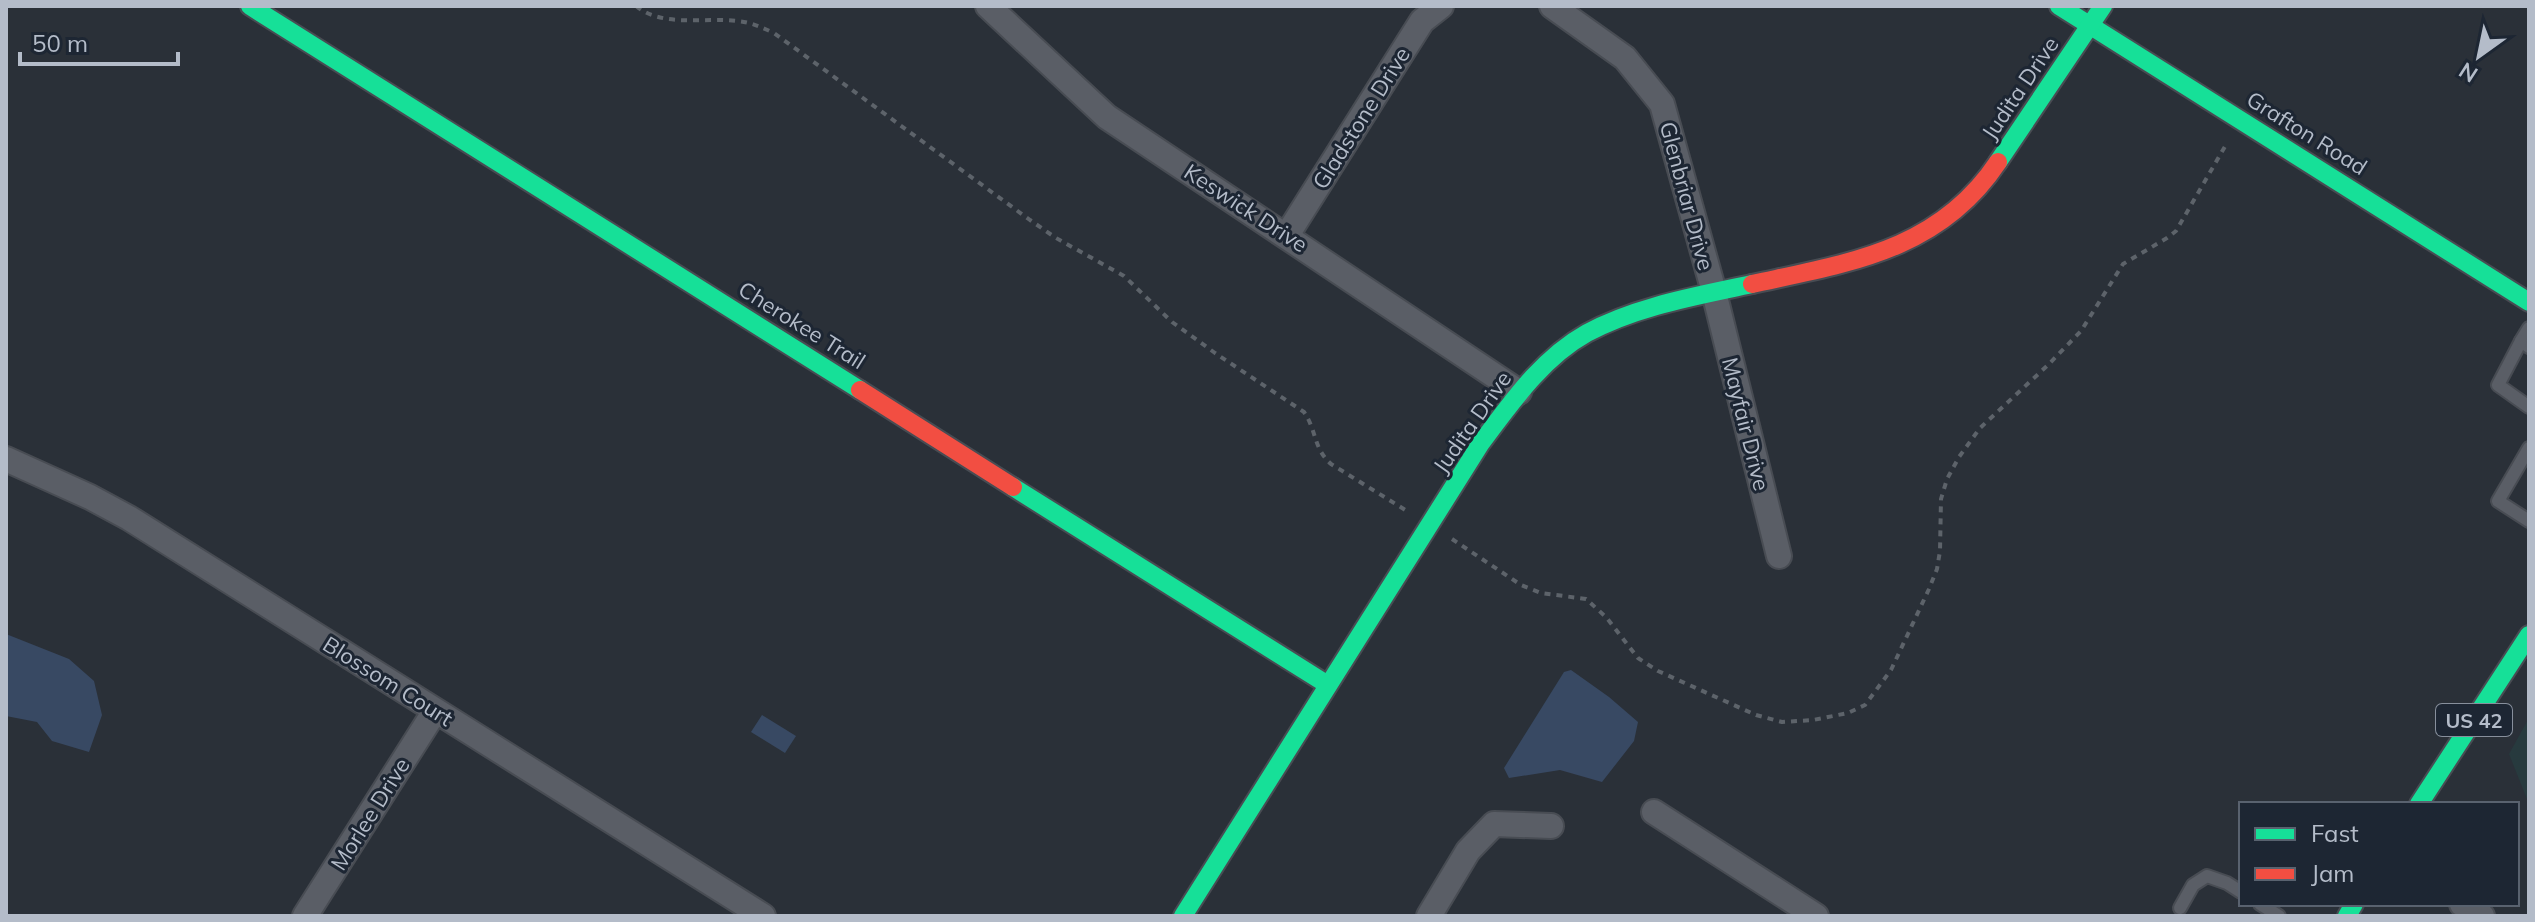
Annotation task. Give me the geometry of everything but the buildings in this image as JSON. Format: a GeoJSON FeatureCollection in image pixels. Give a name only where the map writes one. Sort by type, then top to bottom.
{"type":"FeatureCollection","features":[{"type":"Feature","properties":{"kind":"street","name":"Cherokee Trail"},"geometry":{"type":"LineString","coordinates":[[250,6],[1328,685]]}},
{"type":"Feature","properties":{"kind":"street","name":"Keswick Drive"},"geometry":{"type":"LineString","coordinates":[[988,6],[1107,117],[1519,392]]}},
{"type":"Feature","properties":{"kind":"street","name":"Gladstone Drive"},"geometry":{"type":"LineString","coordinates":[[1287,235],[1422,21],[1441,6]]}},
{"type":"Feature","properties":{"kind":"street","name":"Glenbriar Drive"},"geometry":{"type":"LineString","coordinates":[[1552,6],[1625,58],[1662,104],[1714,292]]}},
{"type":"Feature","properties":{"kind":"street","name":"Grafton Road"},"geometry":{"type":"LineString","coordinates":[[2059,6],[2529,302]]}},
{"type":"Feature","properties":{"kind":"street","name":"Judita Drive"},"geometry":{"type":"LineString","coordinates":[[1183,916],[1481,443],[1519,392],[1553,359],[1586,334],[1638,312],[1714,292],[1855,262],[1904,243],[1950,216],[1983,185],[2103,6]]}},
{"type":"Feature","properties":{"kind":"street","name":"Mayfair Drive"},"geometry":{"type":"LineString","coordinates":[[1714,292],[1779,556]]}},
{"type":"Feature","properties":{"kind":"street","name":"Blossom Court"},"geometry":{"type":"LineString","coordinates":[[6,459],[129,518],[763,916]]}},
{"type":"Feature","properties":{"kind":"street","name":"US 42"},"geometry":{"type":"LineString","coordinates":[[2420,802],[2529,635]]}},
{"type":"Feature","properties":{"kind":"street","name":"Morlee Drive"},"geometry":{"type":"LineString","coordinates":[[305,916],[435,711]]}},
{"type":"Feature","properties":{"kind":"street"},"geometry":{"type":"LineString","coordinates":[[1654,812],[1816,916]]}},
{"type":"Feature","properties":{"kind":"street"},"geometry":{"type":"LineString","coordinates":[[1429,916],[1468,851],[1494,824],[1551,826]]}},
{"type":"Feature","properties":{"kind":"lane"},"geometry":{"type":"LineString","coordinates":[[2529,328],[2525,344],[2498,385],[2529,407]]}},
{"type":"Feature","properties":{"kind":"lane"},"geometry":{"type":"LineString","coordinates":[[2529,448],[2498,501],[2529,521]]}},
{"type":"Feature","properties":{"kind":"lane"},"geometry":{"type":"LineString","coordinates":[[2180,908],[2193,885],[2207,876],[2239,891]]}},
{"type":"Feature","properties":{"kind":"green space"},"geometry":{"type":"Polygon","coordinates":[[[2529,718],[2529,804],[2509,754],[2529,718]]]}},
{"type":"Feature","properties":{"kind":"water"},"geometry":{"type":"Polygon","coordinates":[[[6,634],[69,659],[94,681],[102,715],[89,752],[52,741],[37,722],[6,716],[6,634]]]}},
{"type":"Feature","properties":{"kind":"water"},"geometry":{"type":"Polygon","coordinates":[[[1571,670],[1638,722],[1634,741],[1602,782],[1560,770],[1509,778],[1504,768],[1564,672],[1571,670]]]}},
{"type":"Feature","properties":{"kind":"water"},"geometry":{"type":"Polygon","coordinates":[[[762,715],[796,736],[785,753],[751,732],[762,715]]]}},
{"type":"Feature","properties":{"kind":"traffic: fast"},"geometry":{"type":"LineString","coordinates":[[250,6],[860,390]]}},
{"type":"Feature","properties":{"kind":"traffic: fast"},"geometry":{"type":"LineString","coordinates":[[2059,6],[2529,302]]}},
{"type":"Feature","properties":{"kind":"traffic: fast"},"geometry":{"type":"LineString","coordinates":[[1998,162],[2103,6]]}},
{"type":"Feature","properties":{"kind":"traffic: fast"},"geometry":{"type":"LineString","coordinates":[[1183,916],[1481,443],[1528,382],[1571,343],[1606,324],[1668,303],[1752,284]]}},
{"type":"Feature","properties":{"kind":"traffic: fast"},"geometry":{"type":"LineString","coordinates":[[1013,487],[1328,685]]}},
{"type":"Feature","properties":{"kind":"traffic: fast"},"geometry":{"type":"LineString","coordinates":[[2420,802],[2529,635]]}},
{"type":"Feature","properties":{"kind":"traffic: fast"},"geometry":{"type":"LineString","coordinates":[[2347,916],[2353,906]]}},
{"type":"Feature","properties":{"kind":"traffic: jam"},"geometry":{"type":"LineString","coordinates":[[1752,284],[1856,260],[1920,234],[1948,216],[1974,192],[1998,162]]}},
{"type":"Feature","properties":{"kind":"traffic: jam"},"geometry":{"type":"LineString","coordinates":[[860,390],[1013,487]]}}]}
